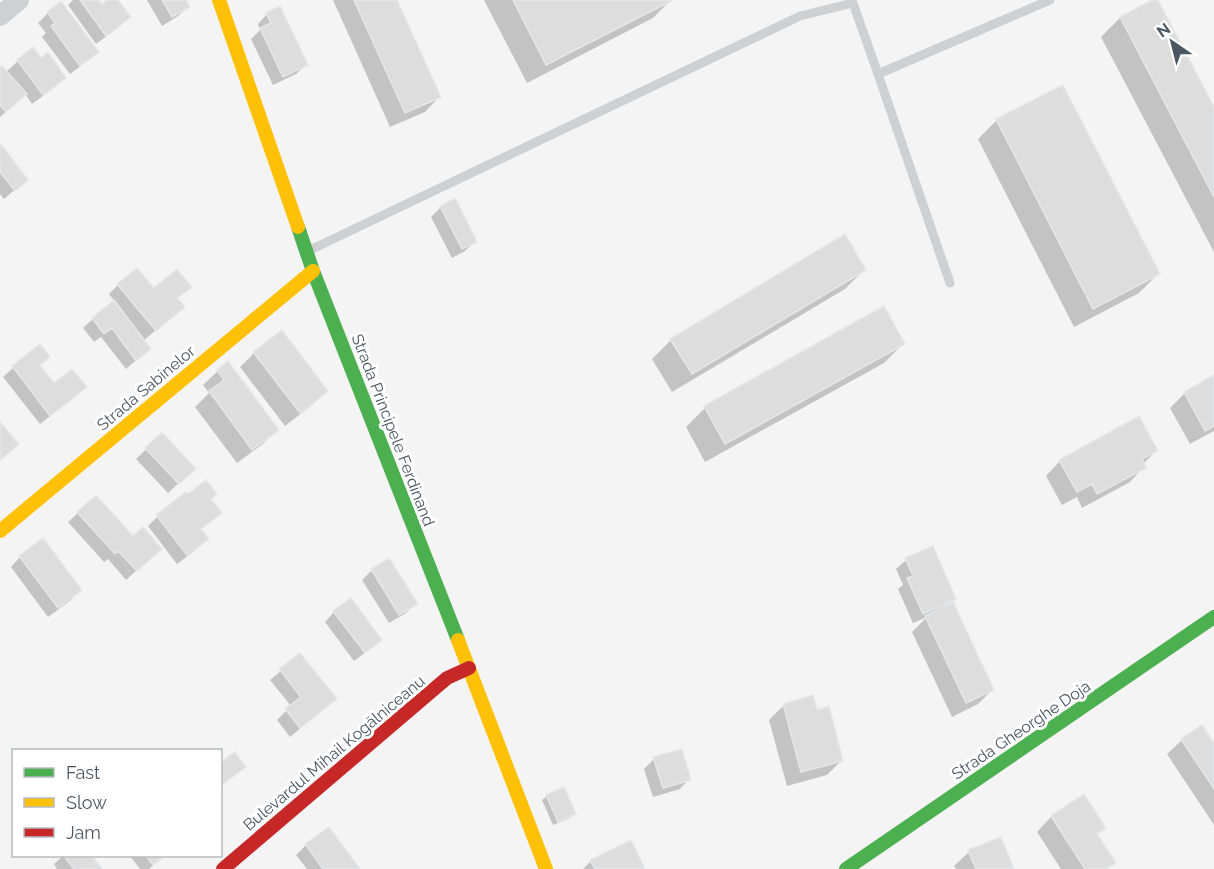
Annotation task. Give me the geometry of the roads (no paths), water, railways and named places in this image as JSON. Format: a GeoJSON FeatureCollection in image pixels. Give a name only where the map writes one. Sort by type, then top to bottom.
{"type":"FeatureCollection","features":[{"type":"Feature","properties":{"kind":"street"},"geometry":{"type":"LineString","coordinates":[[0,16],[19,0]]}},
{"type":"Feature","properties":{"kind":"street","name":"Strada Principele Ferdinand"},"geometry":{"type":"LineString","coordinates":[[219,0],[313,271],[546,869]]}},
{"type":"Feature","properties":{"kind":"street","name":"Strada Sabinelor"},"geometry":{"type":"LineString","coordinates":[[0,531],[313,271]]}},
{"type":"Feature","properties":{"kind":"street","name":"Strada Gheorghe Doja"},"geometry":{"type":"LineString","coordinates":[[846,869],[1214,617]]}},
{"type":"Feature","properties":{"kind":"street","name":"Bulevardul Mihail Kogălniceanu"},"geometry":{"type":"LineString","coordinates":[[223,869],[447,678],[469,668]]}},
{"type":"Feature","properties":{"kind":"lane"},"geometry":{"type":"LineString","coordinates":[[878,74],[1050,0]]}},
{"type":"Feature","properties":{"kind":"lane"},"geometry":{"type":"LineString","coordinates":[[306,252],[800,16],[852,3],[950,283]]}}]}
